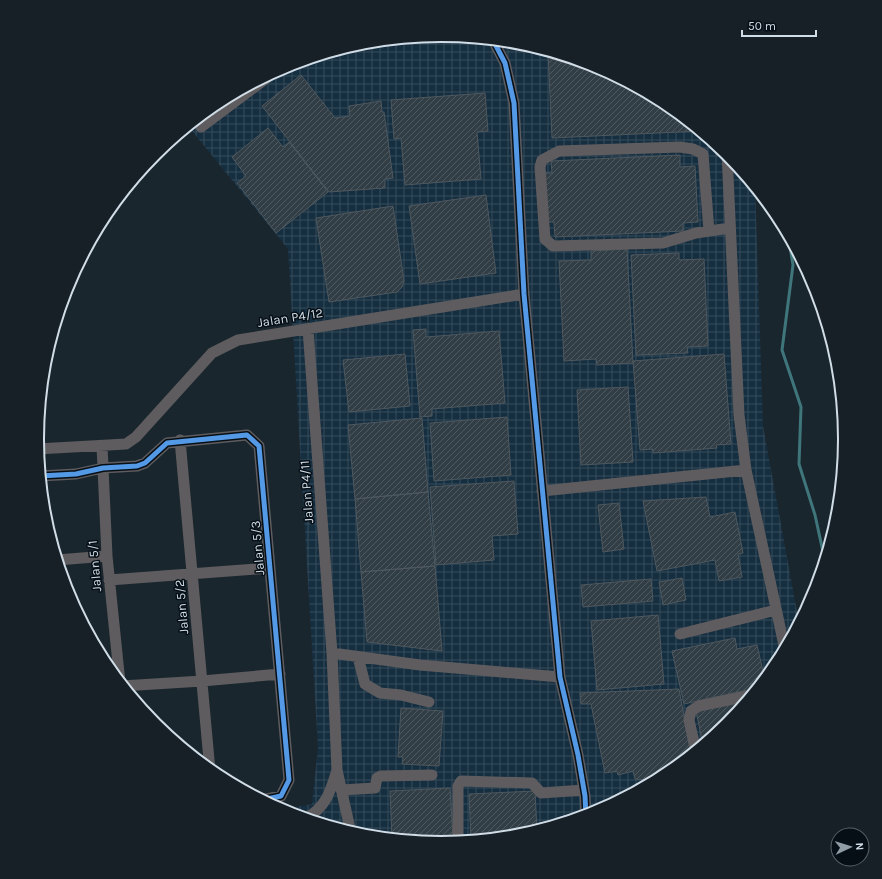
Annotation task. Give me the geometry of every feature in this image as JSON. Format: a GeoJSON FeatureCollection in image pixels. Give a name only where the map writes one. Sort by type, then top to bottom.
{"type":"FeatureCollection","features":[{"type":"Feature","properties":{"kind":"street"},"geometry":{"type":"LineString","coordinates":[[496,46],[505,63],[514,103],[524,294],[560,677],[584,790],[586,810]]}},
{"type":"Feature","properties":{"kind":"street"},"geometry":{"type":"LineString","coordinates":[[200,127],[247,92]]}},
{"type":"Feature","properties":{"kind":"street"},"geometry":{"type":"LineString","coordinates":[[709,231],[703,154],[694,149],[680,147],[559,151],[542,160],[540,167],[545,239],[553,246],[664,242],[709,231],[730,228]]}},
{"type":"Feature","properties":{"kind":"street"},"geometry":{"type":"LineString","coordinates":[[727,164],[739,415],[746,470],[783,641]]}},
{"type":"Feature","properties":{"kind":"street","name":"Jalan P4/12"},"geometry":{"type":"LineString","coordinates":[[44,449],[126,444],[136,437],[212,353],[238,340],[524,294]]}},
{"type":"Feature","properties":{"kind":"street","name":"Jalan P4/11"},"geometry":{"type":"LineString","coordinates":[[308,328],[332,653],[337,770]]}},
{"type":"Feature","properties":{"kind":"street","name":"Jalan 5/3"},"geometry":{"type":"LineString","coordinates":[[45,476],[76,474],[103,468],[137,466],[145,464],[167,443],[180,440],[247,435],[259,446],[289,780],[281,796],[270,798]]}},
{"type":"Feature","properties":{"kind":"street","name":"Jalan 5/2"},"geometry":{"type":"LineString","coordinates":[[180,440],[209,762]]}},
{"type":"Feature","properties":{"kind":"street","name":"Jalan 5/1"},"geometry":{"type":"LineString","coordinates":[[102,446],[107,556],[119,672]]}},
{"type":"Feature","properties":{"kind":"street"},"geometry":{"type":"LineString","coordinates":[[542,491],[746,470]]}},
{"type":"Feature","properties":{"kind":"street"},"geometry":{"type":"LineString","coordinates":[[63,560],[107,556]]}},
{"type":"Feature","properties":{"kind":"street"},"geometry":{"type":"LineString","coordinates":[[109,580],[270,568]]}},
{"type":"Feature","properties":{"kind":"street"},"geometry":{"type":"LineString","coordinates":[[680,634],[776,610]]}},
{"type":"Feature","properties":{"kind":"street"},"geometry":{"type":"LineString","coordinates":[[332,653],[420,665],[560,677]]}},
{"type":"Feature","properties":{"kind":"street"},"geometry":{"type":"LineString","coordinates":[[358,657],[365,684],[380,693],[401,695],[429,702]]}},
{"type":"Feature","properties":{"kind":"street"},"geometry":{"type":"LineString","coordinates":[[129,686],[280,674]]}},
{"type":"Feature","properties":{"kind":"street"},"geometry":{"type":"LineString","coordinates":[[695,745],[689,720],[691,711],[698,706],[743,698]]}},
{"type":"Feature","properties":{"kind":"street"},"geometry":{"type":"LineString","coordinates":[[337,770],[349,826]]}},
{"type":"Feature","properties":{"kind":"street"},"geometry":{"type":"LineString","coordinates":[[312,815],[318,812],[329,794],[337,770]]}},
{"type":"Feature","properties":{"kind":"street"},"geometry":{"type":"LineString","coordinates":[[341,790],[375,788],[377,778],[381,776],[432,775]]}},
{"type":"Feature","properties":{"kind":"street"},"geometry":{"type":"LineString","coordinates":[[458,836],[458,786],[461,781],[532,783],[541,794],[584,790]]}},
{"type":"Feature","properties":{"kind":"shaded area"},"geometry":{"type":"Polygon","coordinates":[[[441,42],[493,45],[544,56],[593,72],[640,95],[683,124],[722,158],[740,177],[755,197],[763,426],[798,616],[772,660],[740,702],[722,721],[683,755],[640,784],[593,807],[544,823],[493,834],[441,837],[389,834],[338,823],[292,808],[312,804],[318,748],[288,249],[192,130],[242,95],[289,72],[338,56],[389,45],[441,42]]]}},
{"type":"Feature","properties":{"kind":"building"},"geometry":{"type":"Polygon","coordinates":[[[548,57],[593,72],[617,83],[662,109],[692,131],[552,138],[548,57]]]}},
{"type":"Feature","properties":{"kind":"building"},"geometry":{"type":"Polygon","coordinates":[[[301,75],[335,118],[350,116],[349,106],[381,101],[382,112],[384,112],[393,178],[385,179],[385,188],[329,192],[262,106],[301,75]]]}},
{"type":"Feature","properties":{"kind":"building"},"geometry":{"type":"Polygon","coordinates":[[[485,93],[488,131],[477,132],[481,179],[405,185],[401,138],[394,139],[391,100],[485,93]]]}},
{"type":"Feature","properties":{"kind":"building"},"geometry":{"type":"Polygon","coordinates":[[[268,128],[283,147],[289,142],[328,192],[276,233],[237,183],[246,176],[232,157],[268,128]]]}},
{"type":"Feature","properties":{"kind":"building"},"geometry":{"type":"Polygon","coordinates":[[[680,155],[680,167],[695,166],[698,222],[683,223],[683,231],[555,237],[554,222],[547,222],[545,173],[552,173],[551,161],[680,155]]]}},
{"type":"Feature","properties":{"kind":"building"},"geometry":{"type":"Polygon","coordinates":[[[486,195],[496,273],[420,284],[409,206],[486,195]]]}},
{"type":"Feature","properties":{"kind":"building"},"geometry":{"type":"Polygon","coordinates":[[[393,206],[404,281],[402,287],[397,292],[329,302],[316,218],[393,206]]]}},
{"type":"Feature","properties":{"kind":"building"},"geometry":{"type":"Polygon","coordinates":[[[627,249],[633,363],[597,365],[596,359],[564,361],[559,261],[591,260],[591,251],[627,249]]]}},
{"type":"Feature","properties":{"kind":"building"},"geometry":{"type":"Polygon","coordinates":[[[679,253],[679,260],[704,259],[708,346],[687,347],[688,353],[636,355],[631,255],[679,253]]]}},
{"type":"Feature","properties":{"kind":"building"},"geometry":{"type":"Polygon","coordinates":[[[426,329],[426,337],[499,331],[505,403],[432,409],[432,416],[420,417],[413,330],[426,329]]]}},
{"type":"Feature","properties":{"kind":"building"},"geometry":{"type":"Polygon","coordinates":[[[405,354],[410,406],[349,412],[343,360],[405,354]]]}},
{"type":"Feature","properties":{"kind":"building"},"geometry":{"type":"Polygon","coordinates":[[[724,354],[731,444],[716,445],[717,448],[653,453],[653,449],[640,450],[633,361],[724,354]]]}},
{"type":"Feature","properties":{"kind":"building"},"geometry":{"type":"Polygon","coordinates":[[[628,387],[633,462],[581,465],[577,390],[628,387]]]}},
{"type":"Feature","properties":{"kind":"building"},"geometry":{"type":"Polygon","coordinates":[[[507,417],[511,475],[434,481],[430,423],[507,417]]]}},
{"type":"Feature","properties":{"kind":"building"},"geometry":{"type":"Polygon","coordinates":[[[422,418],[428,492],[355,499],[348,425],[422,418]]]}},
{"type":"Feature","properties":{"kind":"building"},"geometry":{"type":"Polygon","coordinates":[[[514,481],[518,534],[492,536],[494,560],[436,565],[430,487],[514,481]]]}},
{"type":"Feature","properties":{"kind":"building"},"geometry":{"type":"Polygon","coordinates":[[[428,492],[435,566],[361,572],[355,499],[428,492]]]}},
{"type":"Feature","properties":{"kind":"building"},"geometry":{"type":"Polygon","coordinates":[[[706,497],[710,517],[735,512],[743,553],[738,554],[742,577],[719,581],[715,560],[657,571],[643,501],[706,497]]]}},
{"type":"Feature","properties":{"kind":"building"},"geometry":{"type":"Polygon","coordinates":[[[619,503],[624,549],[603,552],[598,505],[619,503]]]}},
{"type":"Feature","properties":{"kind":"building"},"geometry":{"type":"Polygon","coordinates":[[[435,566],[442,651],[367,642],[361,572],[435,566]]]}},
{"type":"Feature","properties":{"kind":"building"},"geometry":{"type":"Polygon","coordinates":[[[682,578],[686,600],[663,605],[659,582],[682,578]]]}},
{"type":"Feature","properties":{"kind":"building"},"geometry":{"type":"Polygon","coordinates":[[[651,579],[653,601],[583,607],[581,585],[651,579]]]}},
{"type":"Feature","properties":{"kind":"building"},"geometry":{"type":"Polygon","coordinates":[[[658,615],[664,684],[597,690],[591,621],[658,615]]]}},
{"type":"Feature","properties":{"kind":"building"},"geometry":{"type":"Polygon","coordinates":[[[735,638],[737,649],[757,645],[763,672],[754,683],[751,684],[752,687],[749,690],[684,704],[672,651],[735,638]]]}},
{"type":"Feature","properties":{"kind":"building"},"geometry":{"type":"Polygon","coordinates":[[[679,689],[690,749],[646,780],[635,779],[633,771],[618,775],[617,771],[605,773],[591,704],[581,704],[580,693],[679,689]]]}},
{"type":"Feature","properties":{"kind":"building"},"geometry":{"type":"Polygon","coordinates":[[[740,702],[702,739],[696,711],[740,702]]]}},
{"type":"Feature","properties":{"kind":"building"},"geometry":{"type":"Polygon","coordinates":[[[401,708],[443,711],[439,766],[402,764],[403,757],[398,757],[401,708]]]}},
{"type":"Feature","properties":{"kind":"building"},"geometry":{"type":"Polygon","coordinates":[[[450,788],[453,837],[392,834],[390,791],[450,788]]]}},
{"type":"Feature","properties":{"kind":"building"},"geometry":{"type":"Polygon","coordinates":[[[535,791],[537,825],[493,834],[471,836],[469,794],[535,791]]]}},
{"type":"Feature","properties":{"kind":"waterway"},"geometry":{"type":"LineString","coordinates":[[791,251],[793,265],[782,350],[801,407],[799,464],[815,515],[823,550]]}},
{"type":"Feature","properties":{"kind":"cycle path"},"geometry":{"type":"LineString","coordinates":[[496,46],[505,63],[514,103],[524,294],[560,677],[578,755],[585,796],[586,810]]}},
{"type":"Feature","properties":{"kind":"cycle path"},"geometry":{"type":"LineString","coordinates":[[45,476],[76,474],[103,468],[137,466],[145,463],[167,443],[247,435],[259,446],[289,780],[281,796],[270,798]]}}]}
